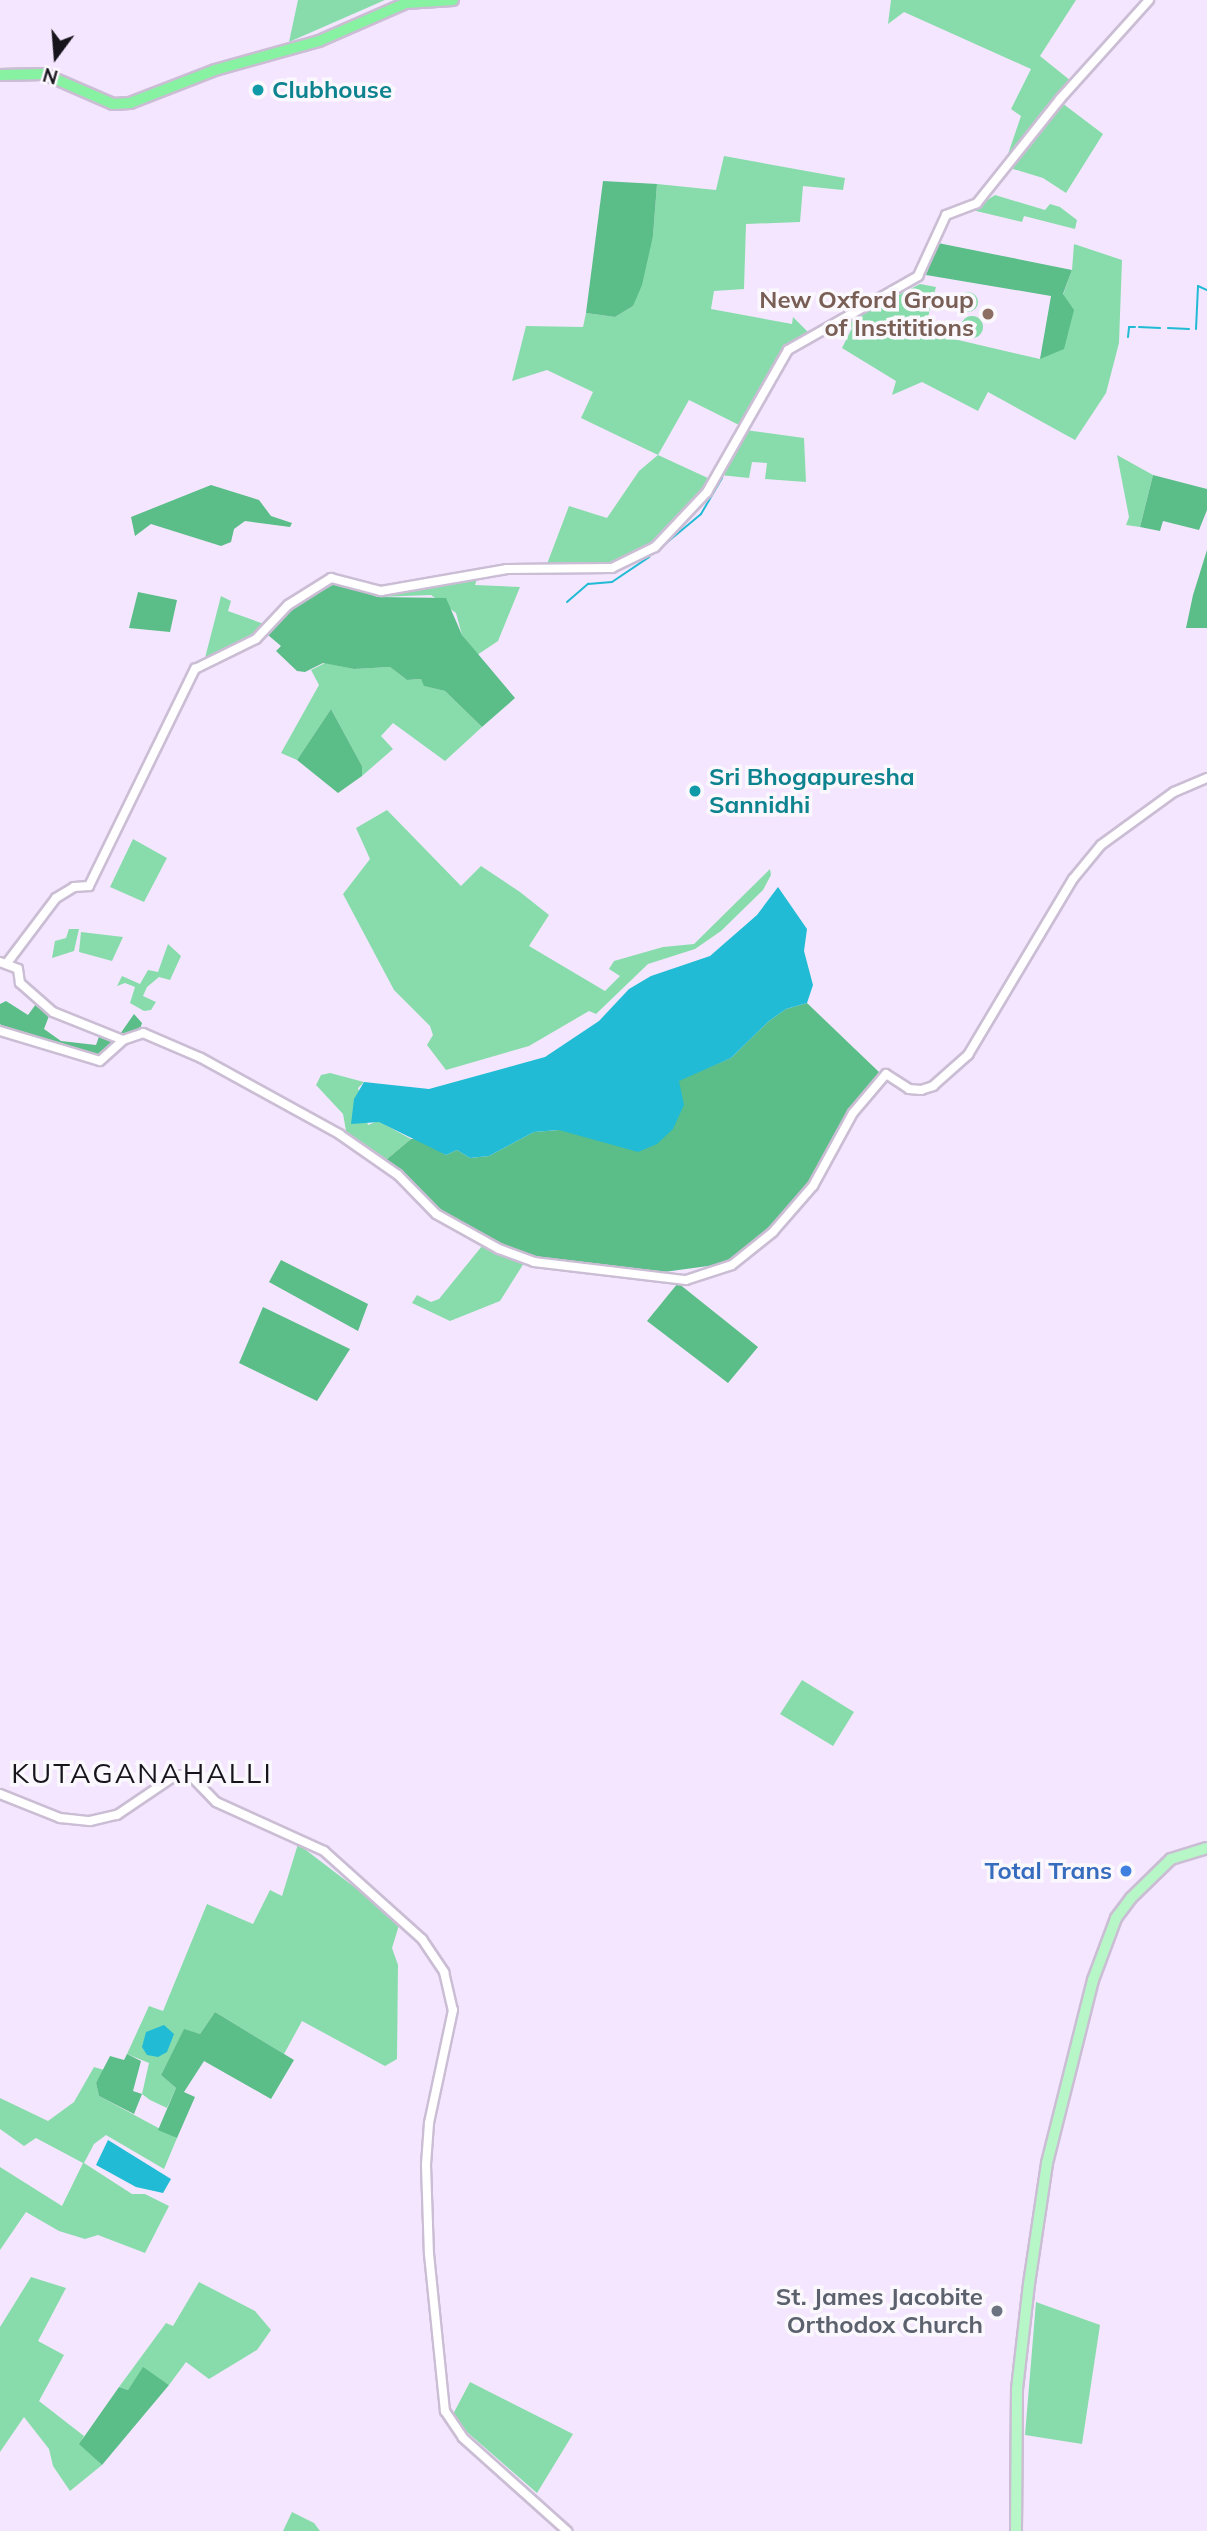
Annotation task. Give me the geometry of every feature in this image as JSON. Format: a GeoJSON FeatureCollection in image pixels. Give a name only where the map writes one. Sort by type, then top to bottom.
{"type":"FeatureCollection","features":[{"type":"Feature","properties":{"kind":"highway"},"geometry":{"type":"LineString","coordinates":[[0,75],[44,74],[113,104],[130,103],[207,72],[319,41],[405,3],[453,0]]}},
{"type":"Feature","properties":{"kind":"main road"},"geometry":{"type":"LineString","coordinates":[[1016,2531],[1014,2439],[1025,2309],[1046,2163],[1093,1980],[1116,1919],[1131,1898],[1171,1859],[1207,1848]]}},
{"type":"Feature","properties":{"kind":"street"},"geometry":{"type":"LineString","coordinates":[[123,1040],[53,1012],[20,983],[18,970],[4,962],[56,898],[74,887],[89,886],[195,669],[256,639],[288,605],[331,578],[381,591],[507,569],[612,568],[655,547],[707,492],[788,350],[918,276],[946,215],[977,203],[1060,99],[1149,0]]}},
{"type":"Feature","properties":{"kind":"street"},"geometry":{"type":"LineString","coordinates":[[0,1031],[100,1061],[123,1040],[142,1033],[201,1058],[338,1134],[398,1175],[436,1214],[499,1249],[534,1262],[686,1280],[732,1265],[773,1232],[813,1185],[853,1113],[886,1074],[909,1089],[921,1090],[933,1086],[968,1055],[1073,879],[1101,845],[1174,792],[1207,778]]}},
{"type":"Feature","properties":{"kind":"street"},"geometry":{"type":"LineString","coordinates":[[0,1794],[60,1818],[90,1821],[117,1815],[176,1775],[190,1775],[216,1802],[324,1851],[422,1938],[444,1972],[453,2010],[429,2123],[426,2165],[429,2254],[445,2411],[463,2438],[567,2531]]}},
{"type":"Feature","properties":{"kind":"green space"},"geometry":{"type":"Polygon","coordinates":[[[298,0],[385,0],[289,42],[298,0]]]}},
{"type":"Feature","properties":{"kind":"green space"},"geometry":{"type":"Polygon","coordinates":[[[891,0],[1076,0],[1040,56],[1071,81],[1005,163],[1021,116],[1011,109],[1031,69],[904,12],[888,24],[891,0]]]}},
{"type":"Feature","properties":{"kind":"green space"},"geometry":{"type":"Polygon","coordinates":[[[1062,103],[1103,134],[1066,193],[1043,178],[1010,168],[1062,103]]]}},
{"type":"Feature","properties":{"kind":"green space"},"geometry":{"type":"Polygon","coordinates":[[[724,156],[845,178],[843,190],[803,186],[800,222],[746,224],[744,289],[714,291],[711,309],[792,324],[793,317],[808,332],[777,359],[741,426],[689,400],[658,455],[581,418],[593,392],[547,370],[512,381],[526,326],[583,327],[586,313],[615,317],[633,306],[653,236],[657,184],[716,190],[724,156]]]}},
{"type":"Feature","properties":{"kind":"green space"},"geometry":{"type":"Polygon","coordinates":[[[603,181],[657,184],[653,236],[642,285],[633,306],[615,317],[586,313],[603,181]]]}},
{"type":"Feature","properties":{"kind":"green space"},"geometry":{"type":"Polygon","coordinates":[[[995,195],[1045,210],[1050,204],[1060,207],[1077,220],[1075,229],[1024,216],[1022,222],[972,210],[995,195]]]}},
{"type":"Feature","properties":{"kind":"green space"},"geometry":{"type":"Polygon","coordinates":[[[938,243],[1072,270],[1063,294],[1074,310],[1064,349],[1040,359],[1051,296],[926,275],[938,243]]]}},
{"type":"Feature","properties":{"kind":"green space"},"geometry":{"type":"Polygon","coordinates":[[[1074,244],[1122,260],[1119,343],[1106,393],[1075,440],[988,392],[978,411],[922,382],[892,395],[896,381],[842,348],[852,328],[848,321],[920,284],[936,287],[924,332],[1040,359],[1072,270],[1074,244]]]}},
{"type":"Feature","properties":{"kind":"green space"},"geometry":{"type":"Polygon","coordinates":[[[968,292],[975,295],[978,302],[975,309],[968,312],[961,309],[958,302],[961,295],[968,292]]]}},
{"type":"Feature","properties":{"kind":"green space"},"geometry":{"type":"Polygon","coordinates":[[[972,316],[982,323],[983,327],[976,337],[972,338],[962,331],[961,327],[968,317],[972,316]]]}},
{"type":"Feature","properties":{"kind":"green space"},"geometry":{"type":"Polygon","coordinates":[[[745,430],[804,438],[806,482],[765,479],[767,463],[752,462],[749,478],[720,475],[745,430]]]}},
{"type":"Feature","properties":{"kind":"green space"},"geometry":{"type":"Polygon","coordinates":[[[658,455],[710,479],[701,496],[675,525],[648,547],[610,565],[547,564],[569,506],[607,518],[639,471],[658,455]]]}},
{"type":"Feature","properties":{"kind":"green space"},"geometry":{"type":"Polygon","coordinates":[[[1117,455],[1153,475],[1140,527],[1126,525],[1129,517],[1117,455]]]}},
{"type":"Feature","properties":{"kind":"green space"},"geometry":{"type":"Polygon","coordinates":[[[1153,475],[1207,489],[1207,510],[1199,530],[1163,521],[1160,531],[1140,527],[1153,475]]]}},
{"type":"Feature","properties":{"kind":"green space"},"geometry":{"type":"Polygon","coordinates":[[[211,485],[259,500],[271,516],[292,523],[290,527],[245,521],[234,529],[231,542],[221,546],[151,524],[135,536],[131,517],[211,485]]]}},
{"type":"Feature","properties":{"kind":"green space"},"geometry":{"type":"Polygon","coordinates":[[[1207,550],[1207,628],[1186,628],[1193,595],[1207,550]]]}},
{"type":"Feature","properties":{"kind":"green space"},"geometry":{"type":"Polygon","coordinates":[[[477,579],[475,585],[520,587],[498,641],[477,655],[462,635],[456,613],[431,595],[377,597],[477,579]]]}},
{"type":"Feature","properties":{"kind":"green space"},"geometry":{"type":"Polygon","coordinates":[[[340,581],[377,597],[446,598],[462,635],[515,698],[482,727],[445,691],[424,686],[421,679],[407,680],[390,667],[354,669],[323,663],[305,672],[297,671],[276,651],[281,646],[268,635],[292,607],[340,581]]]}},
{"type":"Feature","properties":{"kind":"green space"},"geometry":{"type":"Polygon","coordinates":[[[138,592],[177,600],[170,632],[129,628],[138,592]]]}},
{"type":"Feature","properties":{"kind":"green space"},"geometry":{"type":"Polygon","coordinates":[[[221,596],[231,601],[228,611],[264,624],[250,638],[205,658],[221,596]]]}},
{"type":"Feature","properties":{"kind":"green space"},"geometry":{"type":"Polygon","coordinates":[[[325,663],[354,669],[390,667],[407,680],[421,679],[425,686],[445,691],[482,727],[445,761],[393,723],[381,736],[393,749],[362,776],[362,766],[331,709],[297,760],[281,753],[319,685],[311,670],[325,663]]]}},
{"type":"Feature","properties":{"kind":"green space"},"geometry":{"type":"Polygon","coordinates":[[[331,709],[362,766],[362,776],[338,793],[297,760],[331,709]]]}},
{"type":"Feature","properties":{"kind":"green space"},"geometry":{"type":"Polygon","coordinates":[[[387,810],[461,886],[481,866],[549,915],[529,946],[605,991],[620,976],[609,969],[614,961],[663,947],[694,944],[770,869],[771,875],[763,890],[721,931],[695,949],[648,964],[596,1014],[589,1011],[529,1046],[446,1070],[427,1045],[433,1035],[430,1026],[394,990],[343,894],[370,859],[356,828],[387,810]]]}},
{"type":"Feature","properties":{"kind":"green space"},"geometry":{"type":"Polygon","coordinates":[[[133,839],[167,858],[144,902],[110,887],[133,839]]]}},
{"type":"Feature","properties":{"kind":"green space"},"geometry":{"type":"Polygon","coordinates":[[[69,929],[79,929],[74,951],[52,958],[55,941],[66,938],[69,929]]]}},
{"type":"Feature","properties":{"kind":"green space"},"geometry":{"type":"Polygon","coordinates":[[[81,932],[123,937],[112,961],[79,952],[81,932]]]}},
{"type":"Feature","properties":{"kind":"green space"},"geometry":{"type":"Polygon","coordinates":[[[168,944],[181,956],[170,980],[159,977],[147,987],[143,996],[156,1002],[151,1010],[144,1011],[130,1003],[135,987],[125,983],[117,986],[122,976],[140,984],[148,970],[158,972],[168,944]]]}},
{"type":"Feature","properties":{"kind":"green space"},"geometry":{"type":"Polygon","coordinates":[[[6,1001],[28,1015],[36,1004],[45,1010],[49,1016],[44,1029],[61,1041],[96,1045],[101,1031],[118,1037],[134,1014],[142,1023],[140,1029],[126,1034],[98,1057],[8,1030],[0,1024],[0,1004],[6,1001]]]}},
{"type":"Feature","properties":{"kind":"green space"},"geometry":{"type":"Polygon","coordinates":[[[807,1003],[880,1073],[857,1100],[810,1185],[762,1237],[730,1263],[664,1272],[536,1257],[498,1244],[441,1212],[386,1160],[411,1139],[421,1139],[446,1155],[457,1150],[470,1158],[489,1156],[534,1132],[559,1130],[731,1058],[769,1021],[786,1009],[807,1003]]]}},
{"type":"Feature","properties":{"kind":"green space"},"geometry":{"type":"Polygon","coordinates":[[[330,1073],[364,1082],[358,1088],[368,1125],[378,1121],[411,1139],[386,1160],[347,1136],[343,1114],[316,1085],[321,1075],[330,1073]]]}},
{"type":"Feature","properties":{"kind":"green space"},"geometry":{"type":"Polygon","coordinates":[[[482,1246],[524,1263],[500,1301],[450,1321],[412,1303],[417,1295],[431,1302],[439,1299],[482,1246]]]}},
{"type":"Feature","properties":{"kind":"green space"},"geometry":{"type":"Polygon","coordinates":[[[281,1260],[368,1304],[358,1331],[269,1282],[281,1260]]]}},
{"type":"Feature","properties":{"kind":"green space"},"geometry":{"type":"Polygon","coordinates":[[[678,1283],[758,1347],[728,1383],[647,1321],[678,1283]]]}},
{"type":"Feature","properties":{"kind":"green space"},"geometry":{"type":"Polygon","coordinates":[[[263,1307],[350,1349],[317,1401],[239,1363],[263,1307]]]}},
{"type":"Feature","properties":{"kind":"green space"},"geometry":{"type":"Polygon","coordinates":[[[802,1680],[854,1712],[833,1746],[780,1714],[802,1680]]]}},
{"type":"Feature","properties":{"kind":"green space"},"geometry":{"type":"Polygon","coordinates":[[[298,1844],[400,1922],[392,1948],[398,1965],[397,2059],[385,2066],[302,2021],[284,2054],[215,2012],[200,2034],[184,2030],[161,2075],[176,2088],[167,2108],[150,2100],[142,2094],[149,2063],[127,2054],[149,2006],[163,2011],[207,1904],[253,1924],[270,1890],[282,1896],[298,1844]]]}},
{"type":"Feature","properties":{"kind":"green space"},"geometry":{"type":"Polygon","coordinates":[[[215,2012],[294,2060],[271,2099],[204,2061],[184,2092],[195,2097],[177,2138],[158,2130],[176,2088],[161,2075],[184,2029],[200,2034],[215,2012]]]}},
{"type":"Feature","properties":{"kind":"green space"},"geometry":{"type":"Polygon","coordinates":[[[127,2054],[141,2061],[133,2091],[142,2094],[134,2114],[99,2096],[96,2083],[110,2056],[124,2060],[127,2054]]]}},
{"type":"Feature","properties":{"kind":"green space"},"geometry":{"type":"Polygon","coordinates":[[[94,2067],[104,2070],[96,2083],[99,2096],[177,2138],[164,2169],[106,2135],[94,2144],[84,2163],[132,2194],[145,2194],[169,2206],[145,2253],[98,2235],[85,2239],[59,2231],[26,2212],[0,2250],[0,2167],[62,2206],[83,2163],[36,2138],[24,2146],[0,2129],[0,2098],[48,2121],[74,2102],[94,2067]]]}},
{"type":"Feature","properties":{"kind":"green space"},"geometry":{"type":"Polygon","coordinates":[[[31,2277],[66,2288],[38,2341],[64,2355],[39,2401],[84,2436],[80,2444],[102,2465],[70,2491],[53,2466],[49,2449],[24,2417],[0,2452],[0,2327],[31,2277]]]}},
{"type":"Feature","properties":{"kind":"green space"},"geometry":{"type":"Polygon","coordinates":[[[199,2282],[255,2311],[271,2330],[257,2350],[209,2379],[186,2362],[169,2385],[143,2368],[128,2390],[119,2387],[166,2323],[173,2326],[199,2282]]]}},
{"type":"Feature","properties":{"kind":"green space"},"geometry":{"type":"Polygon","coordinates":[[[1036,2302],[1100,2325],[1082,2444],[1025,2435],[1036,2302]]]}},
{"type":"Feature","properties":{"kind":"green space"},"geometry":{"type":"Polygon","coordinates":[[[143,2367],[169,2385],[102,2465],[79,2444],[119,2387],[128,2390],[143,2367]]]}},
{"type":"Feature","properties":{"kind":"green space"},"geometry":{"type":"Polygon","coordinates":[[[470,2382],[573,2434],[537,2493],[451,2418],[470,2382]]]}},
{"type":"Feature","properties":{"kind":"green space"},"geometry":{"type":"Polygon","coordinates":[[[292,2512],[314,2523],[320,2531],[283,2531],[292,2512]]]}},
{"type":"Feature","properties":{"kind":"water"},"geometry":{"type":"Polygon","coordinates":[[[778,887],[807,929],[804,951],[813,985],[807,1003],[786,1009],[769,1021],[731,1058],[679,1081],[684,1105],[673,1129],[657,1144],[638,1152],[559,1130],[534,1132],[489,1156],[470,1158],[457,1150],[446,1155],[379,1122],[351,1124],[354,1099],[364,1082],[429,1089],[545,1057],[599,1021],[629,989],[651,976],[710,956],[757,915],[778,887]]]}},
{"type":"Feature","properties":{"kind":"water"},"geometry":{"type":"Polygon","coordinates":[[[164,2025],[174,2034],[167,2052],[158,2057],[147,2055],[142,2047],[146,2032],[164,2025]]]}},
{"type":"Feature","properties":{"kind":"water"},"geometry":{"type":"Polygon","coordinates":[[[108,2140],[171,2179],[163,2193],[136,2187],[96,2165],[108,2140]]]}},
{"type":"Feature","properties":{"kind":"waterway"},"geometry":{"type":"LineString","coordinates":[[1196,329],[1198,286],[1207,290]]}},
{"type":"Feature","properties":{"kind":"waterway"},"geometry":{"type":"LineString","coordinates":[[1128,337],[1129,327],[1135,327]]}},
{"type":"Feature","properties":{"kind":"waterway"},"geometry":{"type":"LineString","coordinates":[[1139,327],[1160,328]]}},
{"type":"Feature","properties":{"kind":"waterway"},"geometry":{"type":"LineString","coordinates":[[1168,328],[1189,329]]}},
{"type":"Feature","properties":{"kind":"waterway"},"geometry":{"type":"LineString","coordinates":[[665,544],[701,514],[722,478]]}},
{"type":"Feature","properties":{"kind":"waterway"},"geometry":{"type":"LineString","coordinates":[[567,602],[588,584],[612,582],[649,557]]}},
{"type":"Feature","properties":{"kind":"place","name":"Clubhouse"},"geometry":{"type":"Point","coordinates":[258,90]}},
{"type":"Feature","properties":{"kind":"place","name":"New Oxford Group of Instititions"},"geometry":{"type":"Point","coordinates":[988,314]}},
{"type":"Feature","properties":{"kind":"place","name":"Sri Bhogapuresha Sannidhi"},"geometry":{"type":"Point","coordinates":[695,791]}},
{"type":"Feature","properties":{"kind":"place","name":"Total Trans"},"geometry":{"type":"Point","coordinates":[1126,1871]}},
{"type":"Feature","properties":{"kind":"place","name":"St. James Jacobite Orthodox Church"},"geometry":{"type":"Point","coordinates":[997,2311]}},
{"type":"Feature","properties":{"kind":"district","name":"KUTAGANAHALLI"},"geometry":{"type":"Point","coordinates":[142,1773]}}]}
